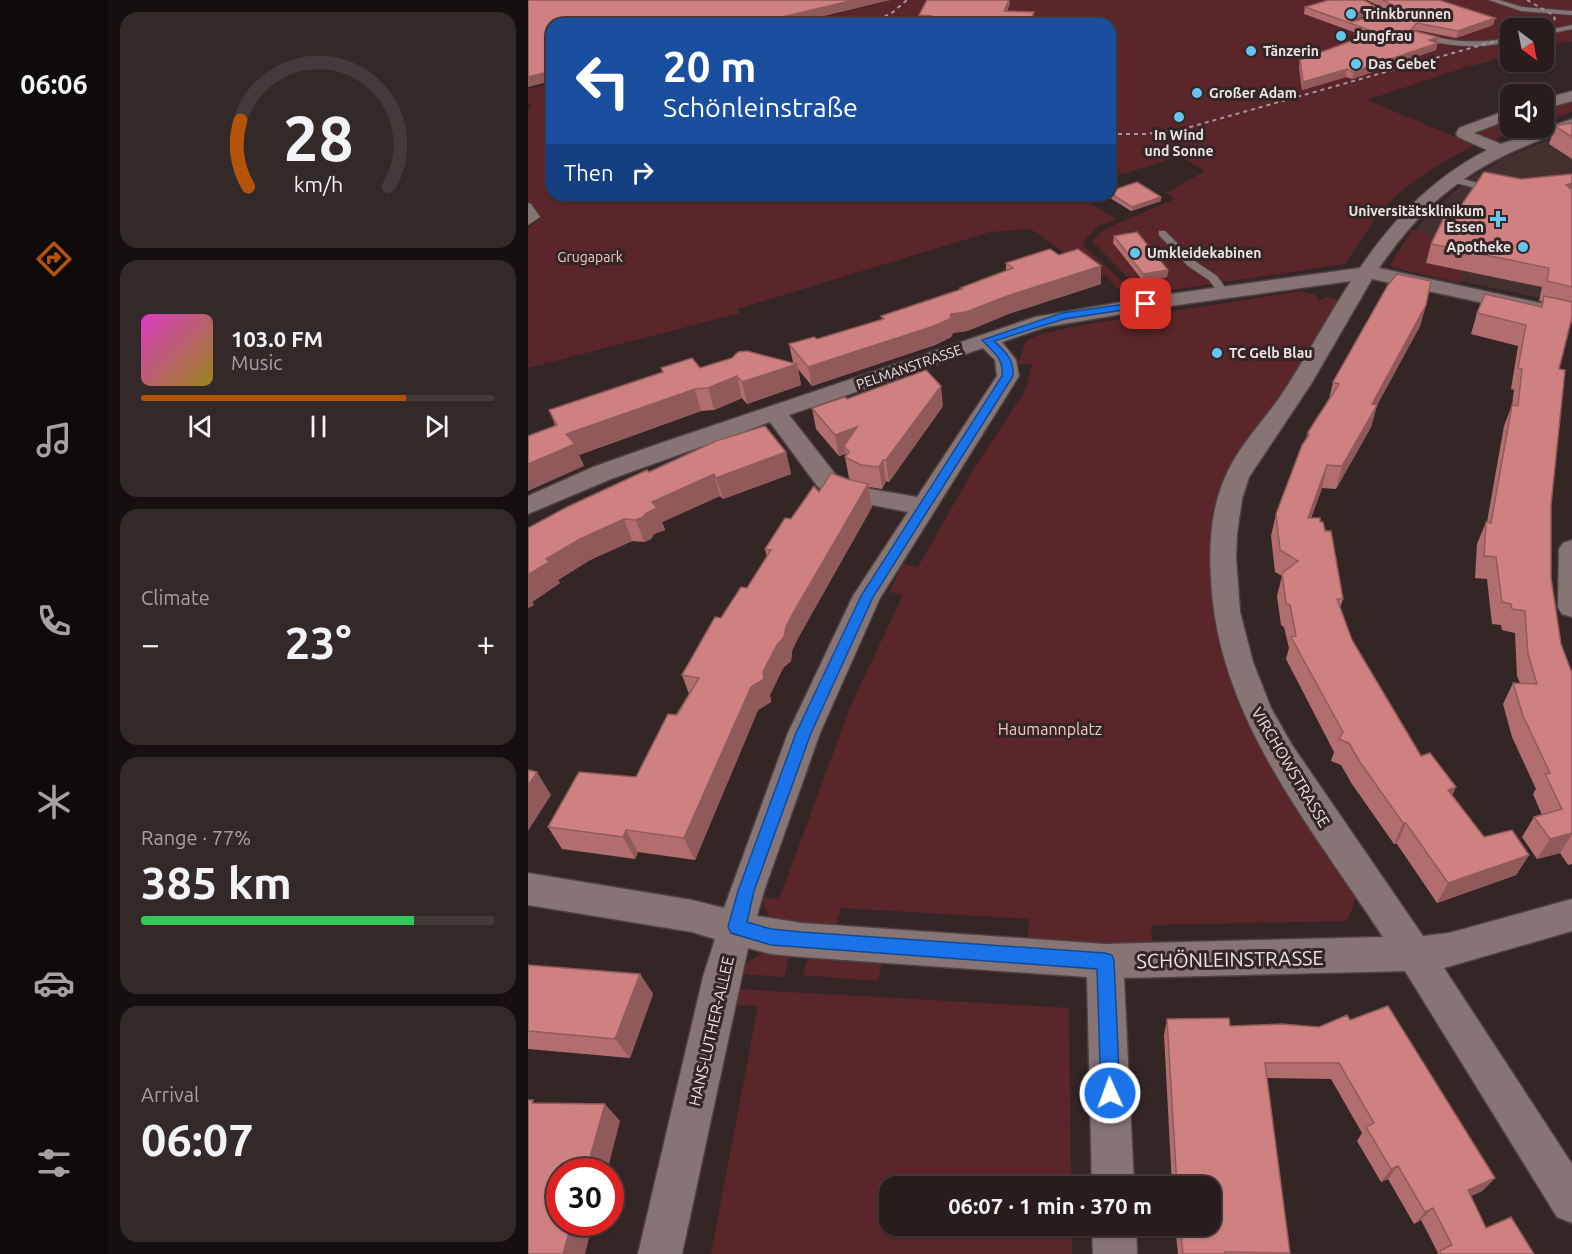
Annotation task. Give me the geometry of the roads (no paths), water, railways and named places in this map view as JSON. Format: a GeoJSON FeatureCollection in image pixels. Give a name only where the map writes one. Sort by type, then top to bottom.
{"type":"FeatureCollection","features":[{"type":"Feature","properties":{"kind":"street"},"geometry":{"type":"LineString","coordinates":[[1554,101],[1572,96]]}},
{"type":"Feature","properties":{"kind":"street"},"geometry":{"type":"LineString","coordinates":[[1500,118],[1465,131],[1464,134],[1501,150]]}},
{"type":"Feature","properties":{"kind":"street","name":"VIRCHOWSTRASSE"},"geometry":{"type":"LineString","coordinates":[[1572,124],[1528,138],[1501,150],[1451,179],[1412,213],[1365,273],[1305,376],[1234,481],[1223,531],[1222,581],[1232,641],[1255,710],[1280,755],[1415,954],[1508,1106],[1572,1202]]}},
{"type":"Feature","properties":{"kind":"street","name":"PELMANSTRASSE"},"geometry":{"type":"LineString","coordinates":[[528,506],[602,473],[1062,316],[1365,273],[1381,274],[1572,316]]}},
{"type":"Feature","properties":{"kind":"street","name":"HANS-LUTHER-ALLEE"},"geometry":{"type":"LineString","coordinates":[[660,1254],[722,977],[746,891],[804,733],[867,596],[1008,376],[1008,366],[1004,356],[987,340]]}},
{"type":"Feature","properties":{"kind":"street"},"geometry":{"type":"LineString","coordinates":[[775,413],[833,485],[853,492],[924,507]]}},
{"type":"Feature","properties":{"kind":"street"},"geometry":{"type":"LineString","coordinates":[[1572,549],[1572,608]]}},
{"type":"Feature","properties":{"kind":"street","name":"SCHÖNLEINSTRASSE"},"geometry":{"type":"LineString","coordinates":[[528,889],[692,916],[771,937],[1105,961],[1415,954],[1449,950],[1572,915]]}},
{"type":"Feature","properties":{"kind":"street"},"geometry":{"type":"LineString","coordinates":[[1105,961],[1113,1176]]}},
{"type":"Feature","properties":{"kind":"street"},"geometry":{"type":"LineString","coordinates":[[1114,1236],[1115,1254]]}},
{"type":"Feature","properties":{"kind":"lane"},"geometry":{"type":"LineString","coordinates":[[1357,0],[1386,14],[1359,23]]}},
{"type":"Feature","properties":{"kind":"lane"},"geometry":{"type":"LineString","coordinates":[[1492,0],[1521,9],[1572,13]]}},
{"type":"Feature","properties":{"kind":"lane"},"geometry":{"type":"LineString","coordinates":[[1382,15],[1390,18]]}},
{"type":"Feature","properties":{"kind":"lane"},"geometry":{"type":"LineString","coordinates":[[1554,31],[1572,27]]}},
{"type":"Feature","properties":{"kind":"lane"},"geometry":{"type":"LineString","coordinates":[[1415,34],[1450,44],[1500,41]]}},
{"type":"Feature","properties":{"kind":"lane"},"geometry":{"type":"LineString","coordinates":[[1450,44],[1454,41],[1482,35]]}},
{"type":"Feature","properties":{"kind":"lane"},"geometry":{"type":"LineString","coordinates":[[1451,179],[1502,191]]}},
{"type":"Feature","properties":{"kind":"lane"},"geometry":{"type":"LineString","coordinates":[[528,206],[535,217],[528,222]]}},
{"type":"Feature","properties":{"kind":"lane"},"geometry":{"type":"LineString","coordinates":[[1162,233],[1192,264],[1213,278],[1224,292]]}},
{"type":"Feature","properties":{"kind":"railway"},"geometry":{"type":"LineString","coordinates":[[882,18],[907,0]]}},
{"type":"Feature","properties":{"kind":"railway"},"geometry":{"type":"LineString","coordinates":[[1527,0],[1553,15],[1554,20]]}},
{"type":"Feature","properties":{"kind":"railway"},"geometry":{"type":"LineString","coordinates":[[1116,134],[1147,134],[1183,129],[1500,40]]}},
{"type":"Feature","properties":{"kind":"place","name":"Trinkbrunnen"},"geometry":{"type":"Point","coordinates":[1351,14]}},
{"type":"Feature","properties":{"kind":"place","name":"Jungfrau"},"geometry":{"type":"Point","coordinates":[1341,36]}},
{"type":"Feature","properties":{"kind":"place","name":"Tänzerin"},"geometry":{"type":"Point","coordinates":[1251,51]}},
{"type":"Feature","properties":{"kind":"place","name":"Das Gebet"},"geometry":{"type":"Point","coordinates":[1356,64]}},
{"type":"Feature","properties":{"kind":"place","name":"Großer Adam"},"geometry":{"type":"Point","coordinates":[1197,93]}},
{"type":"Feature","properties":{"kind":"place","name":"In Wind und Sonne"},"geometry":{"type":"Point","coordinates":[1179,117]}},
{"type":"Feature","properties":{"kind":"place","name":"Universitätsklinikum Essen"},"geometry":{"type":"Point","coordinates":[1498,219]}},
{"type":"Feature","properties":{"kind":"place","name":"Apotheke"},"geometry":{"type":"Point","coordinates":[1523,247]}},
{"type":"Feature","properties":{"kind":"place","name":"Umkleidekabinen"},"geometry":{"type":"Point","coordinates":[1135,253]}},
{"type":"Feature","properties":{"kind":"place","name":"TC Gelb Blau"},"geometry":{"type":"Point","coordinates":[1217,353]}},
{"type":"Feature","properties":{"kind":"park label","name":"Grugapark"},"geometry":{"type":"Point","coordinates":[590,257]}},
{"type":"Feature","properties":{"kind":"park label","name":"Haumannplatz"},"geometry":{"type":"Point","coordinates":[1050,729]}}]}
